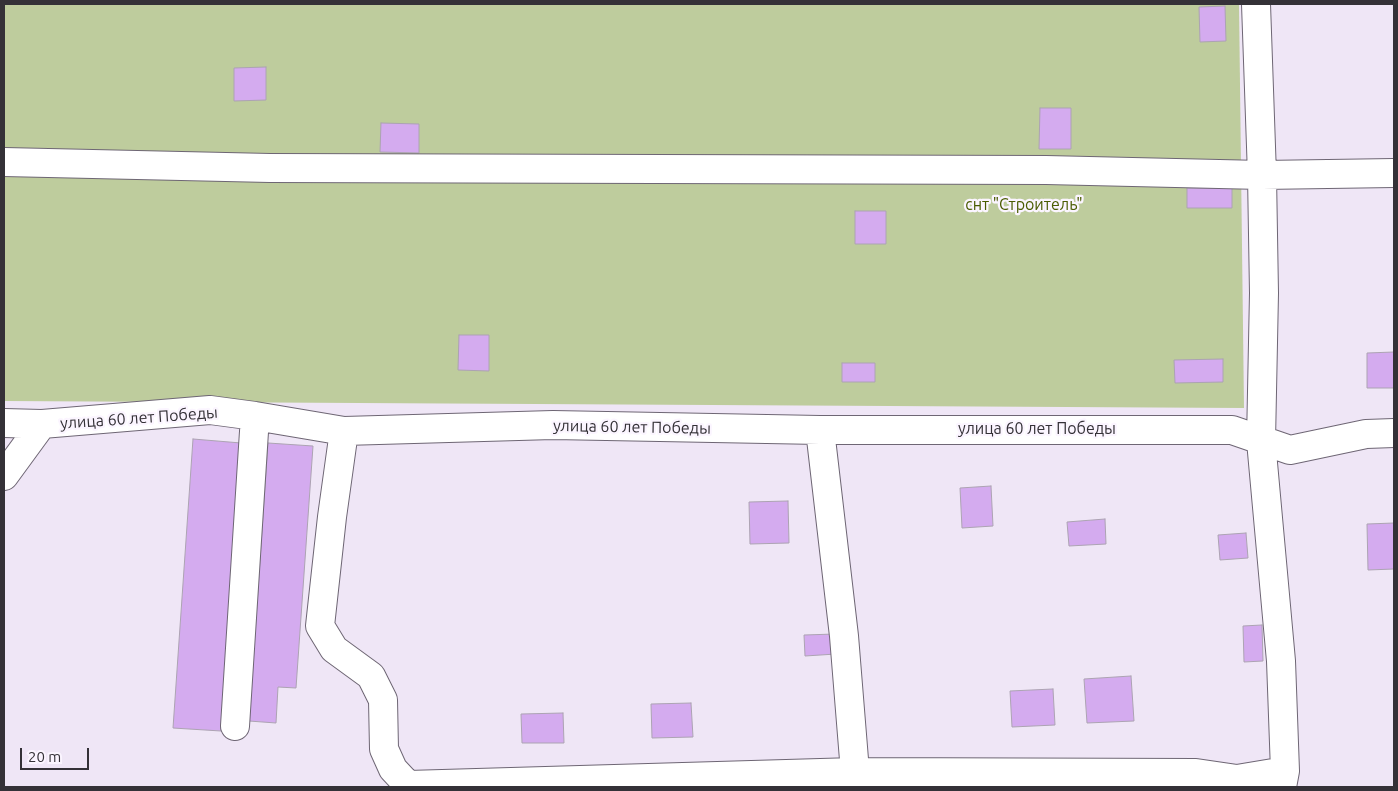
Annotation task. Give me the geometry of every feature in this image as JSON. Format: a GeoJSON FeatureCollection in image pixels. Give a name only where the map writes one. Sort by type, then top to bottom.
{"type":"FeatureCollection","features":[{"type":"Feature","properties":{"kind":"street"},"geometry":{"type":"LineString","coordinates":[[344,431],[320,626],[334,649],[371,676],[383,700],[384,749],[393,769],[408,785],[855,772],[1196,773],[1237,779],[1284,779],[1281,661],[1261,441],[1264,293],[1256,4]]}},
{"type":"Feature","properties":{"kind":"street"},"geometry":{"type":"LineString","coordinates":[[4,162],[270,168],[1046,170],[1262,175],[1394,174]]}},
{"type":"Feature","properties":{"kind":"street","name":"улица 60 лет Победы"},"geometry":{"type":"LineString","coordinates":[[4,423],[42,424],[210,410],[344,431],[553,425],[820,430],[1232,430],[1290,450],[1366,434],[1394,433]]}},
{"type":"Feature","properties":{"kind":"street"},"geometry":{"type":"LineString","coordinates":[[235,726],[255,416]]}},
{"type":"Feature","properties":{"kind":"street"},"geometry":{"type":"LineString","coordinates":[[4,476],[42,424]]}},
{"type":"Feature","properties":{"kind":"street"},"geometry":{"type":"LineString","coordinates":[[820,430],[844,636],[855,772]]}},
{"type":"Feature","properties":{"kind":"green space","name":"снт \"Строитель\""},"geometry":{"type":"Polygon","coordinates":[[[4,4],[1239,4],[1244,408],[4,401],[4,4]]]}},
{"type":"Feature","properties":{"kind":"building"},"geometry":{"type":"Polygon","coordinates":[[[1225,6],[1226,41],[1200,42],[1199,7],[1225,6]]]}},
{"type":"Feature","properties":{"kind":"building"},"geometry":{"type":"Polygon","coordinates":[[[266,67],[266,100],[234,101],[234,68],[266,67]]]}},
{"type":"Feature","properties":{"kind":"building"},"geometry":{"type":"Polygon","coordinates":[[[1040,108],[1071,108],[1071,149],[1039,149],[1040,108]]]}},
{"type":"Feature","properties":{"kind":"building"},"geometry":{"type":"Polygon","coordinates":[[[381,123],[419,124],[419,153],[380,152],[381,123]]]}},
{"type":"Feature","properties":{"kind":"building"},"geometry":{"type":"Polygon","coordinates":[[[1187,188],[1232,188],[1232,208],[1187,208],[1187,188]]]}},
{"type":"Feature","properties":{"kind":"building"},"geometry":{"type":"Polygon","coordinates":[[[855,211],[886,211],[886,244],[855,244],[855,211]]]}},
{"type":"Feature","properties":{"kind":"building"},"geometry":{"type":"Polygon","coordinates":[[[459,335],[489,335],[489,371],[458,370],[459,335]]]}},
{"type":"Feature","properties":{"kind":"building"},"geometry":{"type":"Polygon","coordinates":[[[1394,352],[1394,388],[1367,388],[1367,353],[1394,352]]]}},
{"type":"Feature","properties":{"kind":"building"},"geometry":{"type":"Polygon","coordinates":[[[1223,359],[1223,382],[1175,383],[1174,360],[1223,359]]]}},
{"type":"Feature","properties":{"kind":"building"},"geometry":{"type":"Polygon","coordinates":[[[842,363],[875,363],[875,382],[842,382],[842,363]]]}},
{"type":"Feature","properties":{"kind":"building"},"geometry":{"type":"Polygon","coordinates":[[[193,439],[241,443],[221,731],[173,728],[193,439]]]}},
{"type":"Feature","properties":{"kind":"building"},"geometry":{"type":"Polygon","coordinates":[[[268,443],[313,446],[296,688],[278,687],[276,723],[249,721],[268,443]]]}},
{"type":"Feature","properties":{"kind":"building"},"geometry":{"type":"Polygon","coordinates":[[[991,486],[993,526],[962,528],[960,488],[991,486]]]}},
{"type":"Feature","properties":{"kind":"building"},"geometry":{"type":"Polygon","coordinates":[[[788,501],[789,543],[750,544],[749,502],[788,501]]]}},
{"type":"Feature","properties":{"kind":"building"},"geometry":{"type":"Polygon","coordinates":[[[1105,519],[1106,544],[1069,546],[1067,522],[1105,519]]]}},
{"type":"Feature","properties":{"kind":"building"},"geometry":{"type":"Polygon","coordinates":[[[1394,523],[1394,569],[1368,570],[1367,524],[1394,523]]]}},
{"type":"Feature","properties":{"kind":"building"},"geometry":{"type":"Polygon","coordinates":[[[1246,533],[1248,558],[1220,560],[1218,535],[1246,533]]]}},
{"type":"Feature","properties":{"kind":"building"},"geometry":{"type":"Polygon","coordinates":[[[1262,625],[1263,661],[1244,662],[1243,626],[1262,625]]]}},
{"type":"Feature","properties":{"kind":"building"},"geometry":{"type":"Polygon","coordinates":[[[835,634],[836,654],[805,656],[804,635],[835,634]]]}},
{"type":"Feature","properties":{"kind":"building"},"geometry":{"type":"Polygon","coordinates":[[[1131,676],[1134,721],[1087,723],[1084,679],[1131,676]]]}},
{"type":"Feature","properties":{"kind":"building"},"geometry":{"type":"Polygon","coordinates":[[[1053,689],[1055,725],[1012,727],[1010,691],[1053,689]]]}},
{"type":"Feature","properties":{"kind":"building"},"geometry":{"type":"Polygon","coordinates":[[[691,703],[693,737],[652,738],[651,704],[691,703]]]}},
{"type":"Feature","properties":{"kind":"building"},"geometry":{"type":"Polygon","coordinates":[[[563,713],[564,743],[522,743],[521,714],[563,713]]]}}]}
